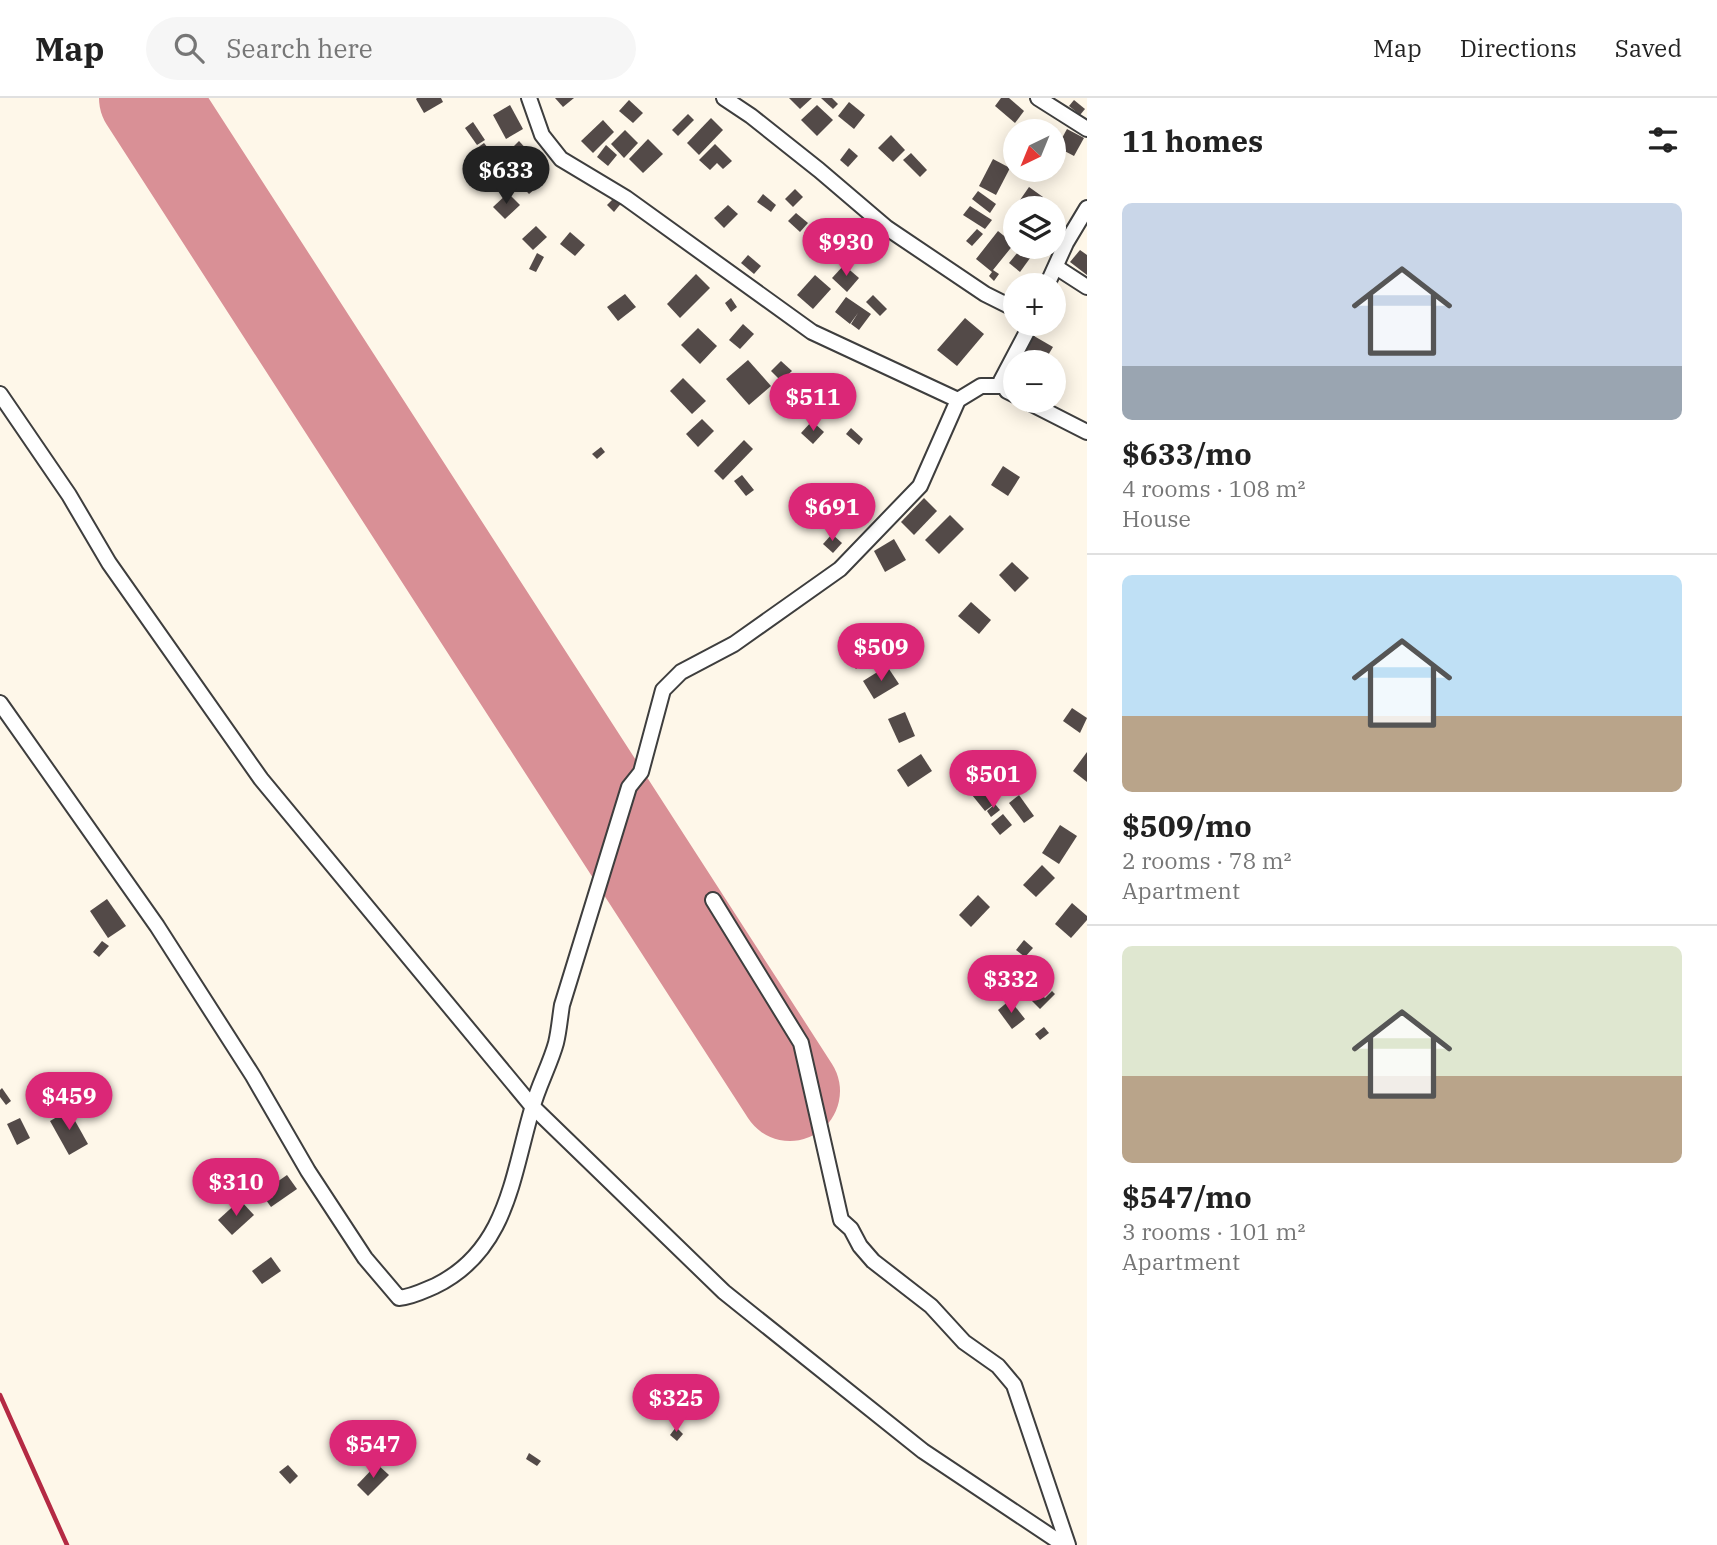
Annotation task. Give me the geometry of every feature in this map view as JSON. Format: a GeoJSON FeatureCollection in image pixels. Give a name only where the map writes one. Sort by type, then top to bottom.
{"type":"FeatureCollection","features":[{"type":"Feature","properties":{"kind":"street"},"geometry":{"type":"LineString","coordinates":[[529,98],[542,135],[561,159],[626,198],[812,332],[958,400]]}},
{"type":"Feature","properties":{"kind":"street"},"geometry":{"type":"LineString","coordinates":[[724,98],[790,147],[887,228],[985,294],[1003,303]]}},
{"type":"Feature","properties":{"kind":"street"},"geometry":{"type":"LineString","coordinates":[[1038,98],[1087,129]]}},
{"type":"Feature","properties":{"kind":"street"},"geometry":{"type":"LineString","coordinates":[[1053,273],[1066,243],[1087,208]]}},
{"type":"Feature","properties":{"kind":"street"},"geometry":{"type":"LineString","coordinates":[[1056,267],[1087,287]]}},
{"type":"Feature","properties":{"kind":"street"},"geometry":{"type":"LineString","coordinates":[[0,703],[157,926],[253,1076],[307,1171],[365,1258],[399,1298],[411,1297],[446,1280],[474,1260],[495,1229],[509,1198],[532,1107],[556,1042],[562,1005],[629,787],[641,772],[663,690],[681,672],[734,644],[840,569],[920,486],[958,400],[981,386],[1002,386],[1003,376],[1025,336]]}},
{"type":"Feature","properties":{"kind":"street"},"geometry":{"type":"LineString","coordinates":[[0,394],[69,495],[108,564],[261,779],[532,1107],[734,1300],[923,1451],[1066,1545]]}},
{"type":"Feature","properties":{"kind":"street"},"geometry":{"type":"LineString","coordinates":[[1050,413],[1087,432]]}},
{"type":"Feature","properties":{"kind":"street"},"geometry":{"type":"LineString","coordinates":[[713,900],[801,1043],[841,1220],[851,1229],[860,1246],[873,1261],[931,1306],[964,1342],[998,1366],[1014,1385],[1066,1545]]}},
{"type":"Feature","properties":{"kind":"building"},"geometry":{"type":"Polygon","coordinates":[[[417,98],[441,98],[443,102],[424,113],[417,98]]]}},
{"type":"Feature","properties":{"kind":"building"},"geometry":{"type":"Polygon","coordinates":[[[555,98],[574,98],[563,107],[555,98]]]}},
{"type":"Feature","properties":{"kind":"building"},"geometry":{"type":"Polygon","coordinates":[[[789,98],[812,98],[800,109],[789,98]]]}},
{"type":"Feature","properties":{"kind":"building"},"geometry":{"type":"Polygon","coordinates":[[[821,98],[832,98],[838,104],[833,109],[821,98]]]}},
{"type":"Feature","properties":{"kind":"building"},"geometry":{"type":"Polygon","coordinates":[[[1001,98],[1009,98],[1024,111],[1018,119],[1010,119],[995,106],[1001,98]]]}},
{"type":"Feature","properties":{"kind":"building"},"geometry":{"type":"Polygon","coordinates":[[[629,100],[643,113],[633,123],[619,111],[629,100]]]}},
{"type":"Feature","properties":{"kind":"building"},"geometry":{"type":"Polygon","coordinates":[[[1074,100],[1085,109],[1080,115],[1069,106],[1074,100]]]}},
{"type":"Feature","properties":{"kind":"building"},"geometry":{"type":"Polygon","coordinates":[[[849,102],[865,115],[854,129],[838,116],[849,102]]]}},
{"type":"Feature","properties":{"kind":"building"},"geometry":{"type":"Polygon","coordinates":[[[510,105],[523,129],[506,139],[493,115],[510,105]]]}},
{"type":"Feature","properties":{"kind":"building"},"geometry":{"type":"Polygon","coordinates":[[[817,105],[833,120],[817,136],[801,120],[817,105]]]}},
{"type":"Feature","properties":{"kind":"building"},"geometry":{"type":"Polygon","coordinates":[[[688,114],[694,120],[678,136],[672,130],[688,114]]]}},
{"type":"Feature","properties":{"kind":"building"},"geometry":{"type":"Polygon","coordinates":[[[711,118],[723,130],[699,155],[687,143],[711,118]]]}},
{"type":"Feature","properties":{"kind":"building"},"geometry":{"type":"Polygon","coordinates":[[[603,120],[614,132],[593,153],[581,141],[603,120]]]}},
{"type":"Feature","properties":{"kind":"building"},"geometry":{"type":"Polygon","coordinates":[[[473,122],[485,140],[477,145],[465,128],[473,122]]]}},
{"type":"Feature","properties":{"kind":"building"},"geometry":{"type":"Polygon","coordinates":[[[625,130],[638,143],[624,158],[611,144],[625,130]]]}},
{"type":"Feature","properties":{"kind":"building"},"geometry":{"type":"Polygon","coordinates":[[[1066,131],[1084,138],[1074,156],[1066,152],[1066,131]]]}},
{"type":"Feature","properties":{"kind":"building"},"geometry":{"type":"Polygon","coordinates":[[[891,135],[905,150],[893,162],[878,148],[891,135]]]}},
{"type":"Feature","properties":{"kind":"building"},"geometry":{"type":"Polygon","coordinates":[[[648,139],[663,154],[643,173],[629,159],[648,139]]]}},
{"type":"Feature","properties":{"kind":"building"},"geometry":{"type":"Polygon","coordinates":[[[519,141],[529,152],[517,164],[507,153],[519,141]]]}},
{"type":"Feature","properties":{"kind":"building"},"geometry":{"type":"Polygon","coordinates":[[[484,143],[496,158],[490,164],[477,148],[484,143]]]}},
{"type":"Feature","properties":{"kind":"building"},"geometry":{"type":"Polygon","coordinates":[[[715,144],[732,161],[723,169],[717,163],[710,170],[699,160],[715,144]]]}},
{"type":"Feature","properties":{"kind":"building"},"geometry":{"type":"Polygon","coordinates":[[[606,145],[617,155],[608,166],[597,157],[606,145]]]}},
{"type":"Feature","properties":{"kind":"building"},"geometry":{"type":"Polygon","coordinates":[[[849,148],[858,156],[848,167],[840,160],[849,148]]]}},
{"type":"Feature","properties":{"kind":"building"},"geometry":{"type":"Polygon","coordinates":[[[911,153],[927,170],[920,177],[903,160],[911,153]]]}},
{"type":"Feature","properties":{"kind":"building"},"geometry":{"type":"Polygon","coordinates":[[[993,159],[1003,164],[1003,182],[996,195],[979,186],[993,159]]]}},
{"type":"Feature","properties":{"kind":"building"},"geometry":{"type":"Polygon","coordinates":[[[497,163],[505,175],[498,179],[490,167],[497,163]]]}},
{"type":"Feature","properties":{"kind":"building"},"geometry":{"type":"Polygon","coordinates":[[[523,174],[536,188],[529,194],[516,180],[523,174]]]}},
{"type":"Feature","properties":{"kind":"building"},"geometry":{"type":"Polygon","coordinates":[[[1029,187],[1042,196],[1023,196],[1029,187]]]}},
{"type":"Feature","properties":{"kind":"building"},"geometry":{"type":"Polygon","coordinates":[[[795,189],[803,197],[793,207],[785,199],[795,189]]]}},
{"type":"Feature","properties":{"kind":"building"},"geometry":{"type":"Polygon","coordinates":[[[978,191],[996,204],[990,213],[972,199],[978,191]]]}},
{"type":"Feature","properties":{"kind":"building"},"geometry":{"type":"Polygon","coordinates":[[[508,193],[520,205],[505,219],[493,207],[508,193]]]}},
{"type":"Feature","properties":{"kind":"building"},"geometry":{"type":"Polygon","coordinates":[[[763,194],[776,205],[771,212],[757,202],[763,194]]]}},
{"type":"Feature","properties":{"kind":"building"},"geometry":{"type":"Polygon","coordinates":[[[617,195],[623,201],[614,212],[607,205],[617,195]]]}},
{"type":"Feature","properties":{"kind":"building"},"geometry":{"type":"Polygon","coordinates":[[[728,205],[738,214],[724,228],[714,218],[728,205]]]}},
{"type":"Feature","properties":{"kind":"building"},"geometry":{"type":"Polygon","coordinates":[[[970,206],[992,220],[985,229],[963,215],[970,206]]]}},
{"type":"Feature","properties":{"kind":"building"},"geometry":{"type":"Polygon","coordinates":[[[796,213],[808,223],[800,232],[788,221],[796,213]]]}},
{"type":"Feature","properties":{"kind":"building"},"geometry":{"type":"Polygon","coordinates":[[[536,226],[547,237],[533,250],[522,239],[536,226]]]}},
{"type":"Feature","properties":{"kind":"building"},"geometry":{"type":"Polygon","coordinates":[[[977,229],[983,234],[972,246],[966,241],[977,229]]]}},
{"type":"Feature","properties":{"kind":"building"},"geometry":{"type":"Polygon","coordinates":[[[810,231],[817,240],[810,245],[803,236],[810,231]]]}},
{"type":"Feature","properties":{"kind":"building"},"geometry":{"type":"Polygon","coordinates":[[[998,231],[1003,235],[1003,258],[993,270],[999,274],[994,281],[989,276],[992,272],[976,259],[998,231]]]}},
{"type":"Feature","properties":{"kind":"building"},"geometry":{"type":"Polygon","coordinates":[[[570,232],[585,245],[575,256],[560,244],[570,232]]]}},
{"type":"Feature","properties":{"kind":"building"},"geometry":{"type":"Polygon","coordinates":[[[830,236],[843,250],[831,261],[819,246],[830,236]]]}},
{"type":"Feature","properties":{"kind":"building"},"geometry":{"type":"Polygon","coordinates":[[[1080,250],[1087,255],[1087,275],[1070,262],[1080,250]]]}},
{"type":"Feature","properties":{"kind":"building"},"geometry":{"type":"Polygon","coordinates":[[[537,253],[544,257],[536,272],[529,269],[537,253]]]}},
{"type":"Feature","properties":{"kind":"building"},"geometry":{"type":"Polygon","coordinates":[[[748,255],[761,266],[754,274],[741,263],[748,255]]]}},
{"type":"Feature","properties":{"kind":"building"},"geometry":{"type":"Polygon","coordinates":[[[1012,259],[1029,259],[1020,272],[1009,263],[1012,259]]]}},
{"type":"Feature","properties":{"kind":"building"},"geometry":{"type":"Polygon","coordinates":[[[844,265],[859,278],[847,292],[832,278],[844,265]]]}},
{"type":"Feature","properties":{"kind":"building"},"geometry":{"type":"Polygon","coordinates":[[[696,274],[710,288],[680,318],[667,304],[696,274]]]}},
{"type":"Feature","properties":{"kind":"building"},"geometry":{"type":"Polygon","coordinates":[[[815,275],[831,289],[813,309],[797,295],[815,275]]]}},
{"type":"Feature","properties":{"kind":"building"},"geometry":{"type":"Polygon","coordinates":[[[625,294],[636,307],[618,321],[607,307],[625,294]]]}},
{"type":"Feature","properties":{"kind":"building"},"geometry":{"type":"Polygon","coordinates":[[[873,295],[887,309],[880,316],[866,302],[873,295]]]}},
{"type":"Feature","properties":{"kind":"building"},"geometry":{"type":"Polygon","coordinates":[[[846,297],[871,314],[859,330],[851,324],[858,313],[850,324],[835,312],[846,297]]]}},
{"type":"Feature","properties":{"kind":"building"},"geometry":{"type":"Polygon","coordinates":[[[731,298],[737,307],[731,312],[725,303],[731,298]]]}},
{"type":"Feature","properties":{"kind":"building"},"geometry":{"type":"Polygon","coordinates":[[[965,318],[984,334],[957,366],[937,350],[965,318]]]}},
{"type":"Feature","properties":{"kind":"building"},"geometry":{"type":"Polygon","coordinates":[[[743,324],[754,334],[740,349],[729,340],[743,324]]]}},
{"type":"Feature","properties":{"kind":"building"},"geometry":{"type":"Polygon","coordinates":[[[698,328],[717,346],[700,364],[681,345],[698,328]]]}},
{"type":"Feature","properties":{"kind":"building"},"geometry":{"type":"Polygon","coordinates":[[[1034,336],[1053,347],[1051,350],[1026,350],[1034,336]]]}},
{"type":"Feature","properties":{"kind":"building"},"geometry":{"type":"Polygon","coordinates":[[[748,360],[771,386],[749,405],[726,379],[748,360]]]}},
{"type":"Feature","properties":{"kind":"building"},"geometry":{"type":"Polygon","coordinates":[[[781,361],[792,371],[781,381],[771,371],[781,361]]]}},
{"type":"Feature","properties":{"kind":"building"},"geometry":{"type":"Polygon","coordinates":[[[683,378],[706,401],[692,414],[670,391],[683,378]]]}},
{"type":"Feature","properties":{"kind":"building"},"geometry":{"type":"Polygon","coordinates":[[[702,419],[714,431],[698,447],[686,434],[702,419]]]}},
{"type":"Feature","properties":{"kind":"building"},"geometry":{"type":"Polygon","coordinates":[[[812,421],[824,432],[813,444],[801,433],[812,421]]]}},
{"type":"Feature","properties":{"kind":"building"},"geometry":{"type":"Polygon","coordinates":[[[851,428],[863,439],[859,445],[846,434],[851,428]]]}},
{"type":"Feature","properties":{"kind":"building"},"geometry":{"type":"Polygon","coordinates":[[[744,440],[753,449],[723,480],[714,471],[744,440]]]}},
{"type":"Feature","properties":{"kind":"building"},"geometry":{"type":"Polygon","coordinates":[[[601,447],[605,452],[597,459],[592,454],[601,447]]]}},
{"type":"Feature","properties":{"kind":"building"},"geometry":{"type":"Polygon","coordinates":[[[1003,466],[1020,477],[1008,496],[991,485],[1003,466]]]}},
{"type":"Feature","properties":{"kind":"building"},"geometry":{"type":"Polygon","coordinates":[[[742,475],[754,490],[746,496],[734,481],[742,475]]]}},
{"type":"Feature","properties":{"kind":"building"},"geometry":{"type":"Polygon","coordinates":[[[809,493],[821,504],[809,517],[797,506],[809,493]]]}},
{"type":"Feature","properties":{"kind":"building"},"geometry":{"type":"Polygon","coordinates":[[[924,498],[937,511],[914,535],[901,522],[924,498]]]}},
{"type":"Feature","properties":{"kind":"building"},"geometry":{"type":"Polygon","coordinates":[[[950,515],[964,529],[939,554],[925,540],[950,515]]]}},
{"type":"Feature","properties":{"kind":"building"},"geometry":{"type":"Polygon","coordinates":[[[832,534],[842,543],[833,553],[823,544],[832,534]]]}},
{"type":"Feature","properties":{"kind":"building"},"geometry":{"type":"Polygon","coordinates":[[[894,539],[906,560],[885,572],[874,551],[894,539]]]}},
{"type":"Feature","properties":{"kind":"building"},"geometry":{"type":"Polygon","coordinates":[[[1012,562],[1029,578],[1015,592],[999,575],[1012,562]]]}},
{"type":"Feature","properties":{"kind":"building"},"geometry":{"type":"Polygon","coordinates":[[[971,602],[991,620],[979,634],[958,616],[971,602]]]}},
{"type":"Feature","properties":{"kind":"building"},"geometry":{"type":"Polygon","coordinates":[[[866,630],[881,650],[856,669],[841,650],[866,630]]]}},
{"type":"Feature","properties":{"kind":"building"},"geometry":{"type":"Polygon","coordinates":[[[887,666],[899,684],[874,699],[863,681],[887,666]]]}},
{"type":"Feature","properties":{"kind":"building"},"geometry":{"type":"Polygon","coordinates":[[[1072,708],[1087,718],[1080,733],[1063,721],[1072,708]]]}},
{"type":"Feature","properties":{"kind":"building"},"geometry":{"type":"Polygon","coordinates":[[[905,712],[915,736],[899,743],[888,719],[905,712]]]}},
{"type":"Feature","properties":{"kind":"building"},"geometry":{"type":"Polygon","coordinates":[[[1087,752],[1087,782],[1073,771],[1087,752]]]}},
{"type":"Feature","properties":{"kind":"building"},"geometry":{"type":"Polygon","coordinates":[[[921,754],[932,771],[908,787],[897,770],[921,754]]]}},
{"type":"Feature","properties":{"kind":"building"},"geometry":{"type":"Polygon","coordinates":[[[984,785],[997,802],[985,811],[972,795],[984,785]]]}},
{"type":"Feature","properties":{"kind":"building"},"geometry":{"type":"Polygon","coordinates":[[[1019,795],[1034,816],[1024,823],[1009,803],[1019,795]]]}},
{"type":"Feature","properties":{"kind":"building"},"geometry":{"type":"Polygon","coordinates":[[[995,804],[1000,810],[991,817],[987,811],[995,804]]]}},
{"type":"Feature","properties":{"kind":"building"},"geometry":{"type":"Polygon","coordinates":[[[1003,814],[1012,825],[1000,835],[991,824],[1003,814]]]}},
{"type":"Feature","properties":{"kind":"building"},"geometry":{"type":"Polygon","coordinates":[[[1060,825],[1077,836],[1059,864],[1042,853],[1060,825]]]}},
{"type":"Feature","properties":{"kind":"building"},"geometry":{"type":"Polygon","coordinates":[[[1042,865],[1055,878],[1036,897],[1023,885],[1042,865]]]}},
{"type":"Feature","properties":{"kind":"building"},"geometry":{"type":"Polygon","coordinates":[[[978,895],[990,907],[971,927],[959,915],[978,895]]]}},
{"type":"Feature","properties":{"kind":"building"},"geometry":{"type":"Polygon","coordinates":[[[107,899],[126,926],[108,938],[90,911],[107,899]]]}},
{"type":"Feature","properties":{"kind":"building"},"geometry":{"type":"Polygon","coordinates":[[[1072,903],[1087,916],[1087,920],[1071,938],[1055,924],[1072,903]]]}},
{"type":"Feature","properties":{"kind":"building"},"geometry":{"type":"Polygon","coordinates":[[[1024,940],[1033,948],[1025,957],[1016,950],[1024,940]]]}},
{"type":"Feature","properties":{"kind":"building"},"geometry":{"type":"Polygon","coordinates":[[[102,941],[109,946],[99,957],[93,952],[102,941]]]}},
{"type":"Feature","properties":{"kind":"building"},"geometry":{"type":"Polygon","coordinates":[[[1035,968],[1049,982],[1039,992],[1045,998],[1052,991],[1055,994],[1040,1009],[1017,986],[1035,968]]]}},
{"type":"Feature","properties":{"kind":"building"},"geometry":{"type":"Polygon","coordinates":[[[1010,1000],[1025,1019],[1012,1029],[998,1010],[1010,1000]]]}},
{"type":"Feature","properties":{"kind":"building"},"geometry":{"type":"Polygon","coordinates":[[[1044,1027],[1049,1033],[1040,1040],[1035,1034],[1044,1027]]]}},
{"type":"Feature","properties":{"kind":"building"},"geometry":{"type":"Polygon","coordinates":[[[2,1088],[11,1101],[6,1105],[0,1097],[2,1088]]]}},
{"type":"Feature","properties":{"kind":"building"},"geometry":{"type":"Polygon","coordinates":[[[69,1110],[88,1144],[69,1155],[50,1121],[69,1110]]]}},
{"type":"Feature","properties":{"kind":"building"},"geometry":{"type":"Polygon","coordinates":[[[20,1118],[30,1138],[17,1145],[7,1124],[20,1118]]]}},
{"type":"Feature","properties":{"kind":"building"},"geometry":{"type":"Polygon","coordinates":[[[287,1175],[297,1189],[271,1207],[261,1193],[287,1175]]]}},
{"type":"Feature","properties":{"kind":"building"},"geometry":{"type":"Polygon","coordinates":[[[240,1200],[254,1215],[232,1235],[218,1220],[240,1200]]]}},
{"type":"Feature","properties":{"kind":"building"},"geometry":{"type":"Polygon","coordinates":[[[271,1257],[281,1271],[262,1284],[252,1271],[271,1257]]]}},
{"type":"Feature","properties":{"kind":"building"},"geometry":{"type":"Polygon","coordinates":[[[676,1427],[683,1434],[677,1441],[670,1435],[676,1427]]]}},
{"type":"Feature","properties":{"kind":"building"},"geometry":{"type":"Polygon","coordinates":[[[529,1453],[541,1461],[537,1466],[526,1459],[529,1453]]]}},
{"type":"Feature","properties":{"kind":"building"},"geometry":{"type":"Polygon","coordinates":[[[377,1464],[389,1475],[368,1496],[357,1485],[377,1464]]]}},
{"type":"Feature","properties":{"kind":"building"},"geometry":{"type":"Polygon","coordinates":[[[288,1465],[298,1476],[290,1484],[279,1472],[288,1465]]]}},
{"type":"Feature","properties":{"kind":"runway"},"geometry":{"type":"LineString","coordinates":[[149,98],[790,1091]]}},
{"type":"Feature","properties":{"kind":"railway"},"geometry":{"type":"LineString","coordinates":[[0,1395],[67,1545]]}}]}
